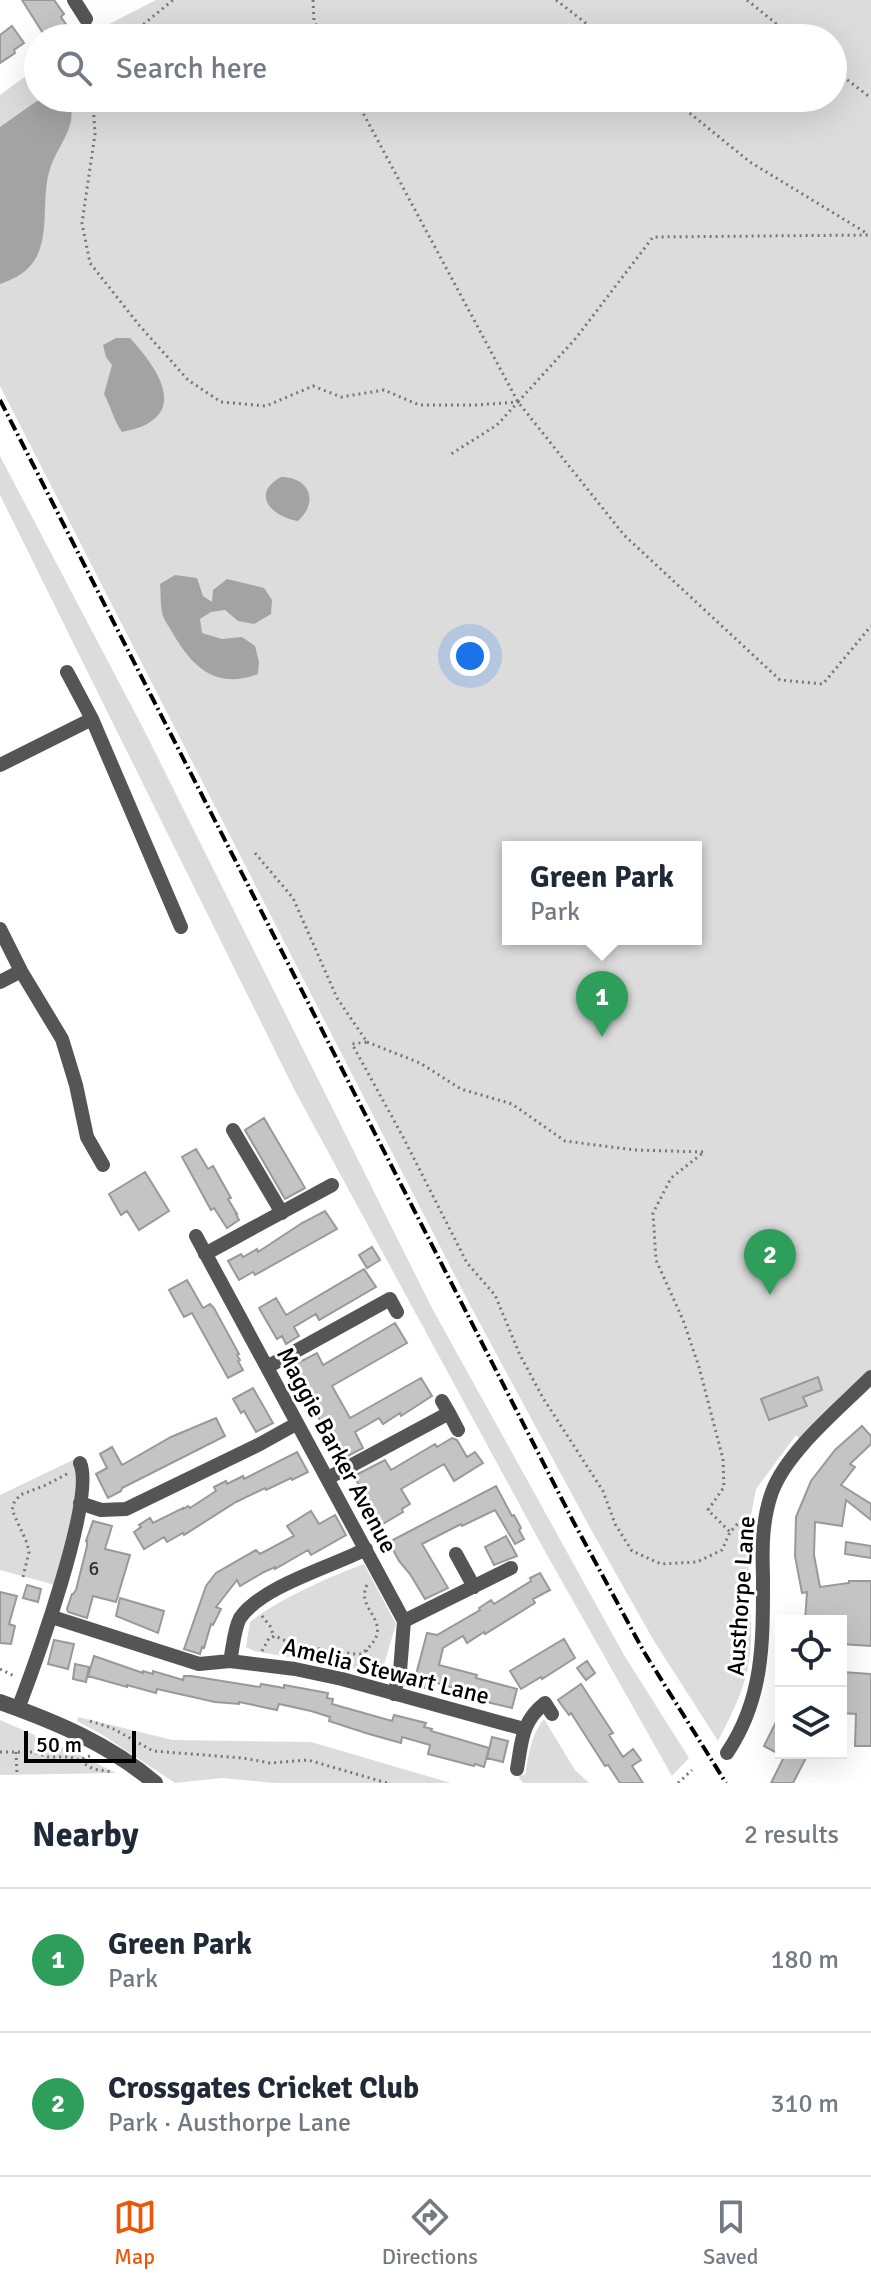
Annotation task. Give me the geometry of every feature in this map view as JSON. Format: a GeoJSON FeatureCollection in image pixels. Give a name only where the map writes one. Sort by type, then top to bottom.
{"type":"FeatureCollection","features":[{"type":"Feature","properties":{"kind":"street"},"geometry":{"type":"LineString","coordinates":[[74,0],[86,19]]}},
{"type":"Feature","properties":{"kind":"street"},"geometry":{"type":"LineString","coordinates":[[67,672],[92,719],[181,927]]}},
{"type":"Feature","properties":{"kind":"street"},"geometry":{"type":"LineString","coordinates":[[0,765],[92,719]]}},
{"type":"Feature","properties":{"kind":"street"},"geometry":{"type":"LineString","coordinates":[[0,929],[62,1039],[87,1137],[103,1165]]}},
{"type":"Feature","properties":{"kind":"street"},"geometry":{"type":"LineString","coordinates":[[0,982],[21,971]]}},
{"type":"Feature","properties":{"kind":"street"},"geometry":{"type":"LineString","coordinates":[[233,1130],[282,1213]]}},
{"type":"Feature","properties":{"kind":"street"},"geometry":{"type":"LineString","coordinates":[[205,1254],[332,1185]]}},
{"type":"Feature","properties":{"kind":"street","name":"Maggie Barker Avenue"},"geometry":{"type":"LineString","coordinates":[[196,1236],[404,1621]]}},
{"type":"Feature","properties":{"kind":"street"},"geometry":{"type":"LineString","coordinates":[[267,1367],[390,1299]]}},
{"type":"Feature","properties":{"kind":"street","name":"Austhorpe Lane"},"geometry":{"type":"LineString","coordinates":[[727,1753],[749,1713],[759,1678],[763,1624],[762,1535],[772,1492],[791,1458],[871,1377]]}},
{"type":"Feature","properties":{"kind":"street"},"geometry":{"type":"LineString","coordinates":[[328,1478],[446,1407],[458,1430]]}},
{"type":"Feature","properties":{"kind":"street"},"geometry":{"type":"LineString","coordinates":[[80,1503],[101,1510],[126,1509],[296,1424]]}},
{"type":"Feature","properties":{"kind":"street"},"geometry":{"type":"LineString","coordinates":[[18,1709],[52,1617],[80,1503],[81,1466]]}},
{"type":"Feature","properties":{"kind":"street"},"geometry":{"type":"LineString","coordinates":[[230,1661],[239,1620],[255,1603],[274,1591],[366,1549]]}},
{"type":"Feature","properties":{"kind":"street"},"geometry":{"type":"LineString","coordinates":[[456,1554],[474,1587]]}},
{"type":"Feature","properties":{"kind":"street"},"geometry":{"type":"LineString","coordinates":[[394,1694],[400,1671],[404,1621],[511,1568]]}},
{"type":"Feature","properties":{"kind":"street","name":"Amelia Stewart Lane"},"geometry":{"type":"LineString","coordinates":[[52,1617],[199,1664],[230,1661],[256,1663],[342,1679],[524,1729]]}},
{"type":"Feature","properties":{"kind":"street"},"geometry":{"type":"LineString","coordinates":[[0,1702],[46,1719],[102,1746],[155,1783]]}},
{"type":"Feature","properties":{"kind":"street"},"geometry":{"type":"LineString","coordinates":[[517,1769],[524,1729],[534,1712],[545,1703],[552,1714]]}},
{"type":"Feature","properties":{"kind":"path"},"geometry":{"type":"LineString","coordinates":[[144,24],[173,0]]}},
{"type":"Feature","properties":{"kind":"path"},"geometry":{"type":"LineString","coordinates":[[313,0],[316,24]]}},
{"type":"Feature","properties":{"kind":"path"},"geometry":{"type":"LineString","coordinates":[[556,0],[587,24]]}},
{"type":"Feature","properties":{"kind":"path"},"geometry":{"type":"LineString","coordinates":[[747,0],[777,24]]}},
{"type":"Feature","properties":{"kind":"path"},"geometry":{"type":"LineString","coordinates":[[847,80],[871,98]]}},
{"type":"Feature","properties":{"kind":"path"},"geometry":{"type":"LineString","coordinates":[[94,112],[95,134],[82,223],[90,263],[188,380],[221,402],[266,406],[313,386],[341,397],[384,390],[419,405],[518,402]]}},
{"type":"Feature","properties":{"kind":"path"},"geometry":{"type":"LineString","coordinates":[[363,112],[518,402],[624,535],[780,680],[823,684],[871,626]]}},
{"type":"Feature","properties":{"kind":"path"},"geometry":{"type":"LineString","coordinates":[[688,112],[750,162],[871,236]]}},
{"type":"Feature","properties":{"kind":"path"},"geometry":{"type":"LineString","coordinates":[[448,456],[497,425],[576,338],[653,237],[871,236]]}},
{"type":"Feature","properties":{"kind":"path"},"geometry":{"type":"LineString","coordinates":[[255,853],[293,898],[337,998],[367,1042]]}},
{"type":"Feature","properties":{"kind":"path"},"geometry":{"type":"LineString","coordinates":[[730,1532],[708,1510],[724,1487],[723,1459],[699,1367],[683,1320],[656,1260],[653,1213],[671,1178],[704,1152],[635,1150],[565,1141],[512,1104],[461,1089],[420,1063],[367,1042],[352,1044],[467,1263],[495,1295],[520,1355],[543,1398],[603,1491],[615,1524],[632,1551],[661,1564],[697,1562],[722,1550],[730,1532],[743,1518],[766,1521]]}},
{"type":"Feature","properties":{"kind":"path"},"geometry":{"type":"LineString","coordinates":[[23,1577],[29,1552],[12,1510],[14,1503],[20,1495],[81,1466]]}},
{"type":"Feature","properties":{"kind":"path"},"geometry":{"type":"LineString","coordinates":[[256,1663],[267,1640],[274,1637],[297,1646],[361,1654],[375,1642],[378,1624],[364,1596],[364,1589],[380,1575]]}},
{"type":"Feature","properties":{"kind":"path"},"geometry":{"type":"LineString","coordinates":[[255,1603],[274,1637]]}},
{"type":"Feature","properties":{"kind":"path"},"geometry":{"type":"LineString","coordinates":[[366,1650],[378,1673]]}},
{"type":"Feature","properties":{"kind":"path"},"geometry":{"type":"LineString","coordinates":[[79,1718],[112,1728],[153,1751],[270,1763],[308,1760],[387,1783]]}},
{"type":"Feature","properties":{"kind":"path"},"geometry":{"type":"LineString","coordinates":[[0,1752],[34,1752],[48,1757],[79,1760],[96,1753],[102,1746]]}},
{"type":"Feature","properties":{"kind":"path"},"geometry":{"type":"LineString","coordinates":[[16,1752],[17,1775]]}},
{"type":"Feature","properties":{"kind":"path"},"geometry":{"type":"LineString","coordinates":[[678,1783],[692,1770]]}},
{"type":"Feature","properties":{"kind":"shaded area"},"geometry":{"type":"Polygon","coordinates":[[[156,0],[871,0],[871,1377],[805,1444],[796,1435],[756,1489],[745,1546],[749,1547],[751,1640],[748,1665],[738,1698],[718,1741],[654,1641],[470,1305],[0,386],[0,95],[24,77],[24,112],[847,112],[847,24],[109,24],[156,0]]]}},
{"type":"Feature","properties":{"kind":"shaded area"},"geometry":{"type":"Polygon","coordinates":[[[24,110],[71,112],[66,136],[53,160],[47,181],[44,232],[37,255],[28,269],[0,284],[0,127],[24,110]]]}},
{"type":"Feature","properties":{"kind":"shaded area"},"geometry":{"type":"Polygon","coordinates":[[[116,338],[130,338],[138,347],[154,369],[164,393],[158,415],[144,425],[122,432],[104,394],[112,365],[103,345],[116,338]]]}},
{"type":"Feature","properties":{"kind":"shaded area"},"geometry":{"type":"Polygon","coordinates":[[[0,456],[143,728],[432,1308],[624,1655],[689,1758],[672,1776],[542,1546],[295,1091],[0,495],[0,456]]]}},
{"type":"Feature","properties":{"kind":"shaded area"},"geometry":{"type":"Polygon","coordinates":[[[281,477],[299,481],[308,492],[308,506],[298,521],[280,515],[268,504],[267,490],[281,477]]]}},
{"type":"Feature","properties":{"kind":"shaded area"},"geometry":{"type":"Polygon","coordinates":[[[175,575],[197,578],[203,596],[212,602],[213,590],[227,579],[264,588],[272,600],[271,614],[254,624],[238,621],[225,610],[211,612],[200,619],[202,633],[222,639],[242,637],[255,646],[258,674],[230,679],[218,677],[188,656],[166,622],[161,608],[160,584],[175,575]]]}},
{"type":"Feature","properties":{"kind":"shaded area"},"geometry":{"type":"Polygon","coordinates":[[[77,1458],[83,1470],[59,1586],[0,1570],[0,1495],[77,1458]]]}},
{"type":"Feature","properties":{"kind":"shaded area"},"geometry":{"type":"Polygon","coordinates":[[[364,1564],[396,1624],[383,1668],[378,1673],[246,1647],[250,1622],[262,1613],[305,1589],[364,1564]]]}},
{"type":"Feature","properties":{"kind":"shaded area"},"geometry":{"type":"Polygon","coordinates":[[[78,1717],[173,1740],[311,1742],[451,1783],[275,1783],[222,1778],[175,1783],[77,1721],[78,1717]]]}},
{"type":"Feature","properties":{"kind":"shaded area"},"geometry":{"type":"Polygon","coordinates":[[[544,1719],[575,1770],[589,1783],[523,1783],[519,1778],[525,1775],[533,1739],[544,1719]]]}},
{"type":"Feature","properties":{"kind":"shaded area"},"geometry":{"type":"Polygon","coordinates":[[[0,1720],[80,1755],[116,1773],[0,1775],[0,1720]]]}},
{"type":"Feature","properties":{"kind":"building"},"geometry":{"type":"Polygon","coordinates":[[[22,0],[54,0],[64,14],[61,17],[66,24],[37,24],[22,0]]]}},
{"type":"Feature","properties":{"kind":"building"},"geometry":{"type":"Polygon","coordinates":[[[12,26],[24,43],[0,63],[0,35],[12,26]]]}},
{"type":"Feature","properties":{"kind":"building"},"geometry":{"type":"Polygon","coordinates":[[[264,1118],[305,1188],[285,1199],[245,1130],[264,1118]]]}},
{"type":"Feature","properties":{"kind":"building"},"geometry":{"type":"Polygon","coordinates":[[[196,1149],[208,1169],[213,1166],[231,1198],[228,1199],[239,1220],[227,1228],[214,1208],[211,1210],[182,1157],[196,1149]]]}},
{"type":"Feature","properties":{"kind":"building"},"geometry":{"type":"Polygon","coordinates":[[[145,1172],[169,1211],[139,1230],[127,1211],[121,1215],[109,1194],[145,1172]]]}},
{"type":"Feature","properties":{"kind":"building"},"geometry":{"type":"Polygon","coordinates":[[[325,1211],[337,1229],[255,1275],[253,1272],[239,1280],[228,1261],[257,1249],[258,1252],[325,1211]]]}},
{"type":"Feature","properties":{"kind":"building"},"geometry":{"type":"Polygon","coordinates":[[[372,1247],[380,1260],[367,1268],[359,1255],[372,1247]]]}},
{"type":"Feature","properties":{"kind":"building"},"geometry":{"type":"Polygon","coordinates":[[[364,1269],[376,1287],[319,1320],[316,1314],[294,1327],[299,1336],[286,1344],[282,1336],[277,1339],[259,1308],[276,1298],[286,1315],[364,1269]]]}},
{"type":"Feature","properties":{"kind":"building"},"geometry":{"type":"Polygon","coordinates":[[[187,1280],[203,1308],[210,1304],[214,1308],[239,1354],[238,1361],[243,1370],[228,1378],[192,1313],[184,1317],[169,1290],[187,1280]]]}},
{"type":"Feature","properties":{"kind":"building"},"geometry":{"type":"Polygon","coordinates":[[[395,1323],[407,1343],[332,1386],[350,1418],[421,1378],[432,1396],[401,1416],[400,1413],[383,1424],[379,1418],[355,1432],[363,1448],[342,1459],[292,1366],[317,1353],[323,1365],[395,1323]]]}},
{"type":"Feature","properties":{"kind":"building"},"geometry":{"type":"Polygon","coordinates":[[[818,1377],[822,1390],[803,1397],[807,1406],[769,1420],[761,1399],[818,1377]]]}},
{"type":"Feature","properties":{"kind":"building"},"geometry":{"type":"Polygon","coordinates":[[[253,1388],[273,1423],[256,1432],[233,1399],[253,1388]]]}},
{"type":"Feature","properties":{"kind":"building"},"geometry":{"type":"Polygon","coordinates":[[[216,1418],[225,1436],[108,1498],[96,1474],[107,1468],[100,1454],[112,1447],[122,1465],[171,1437],[216,1418]]]}},
{"type":"Feature","properties":{"kind":"building"},"geometry":{"type":"Polygon","coordinates":[[[862,1426],[871,1436],[871,1444],[850,1464],[855,1467],[841,1485],[871,1504],[871,1520],[846,1500],[842,1526],[815,1522],[814,1555],[820,1587],[849,1581],[871,1581],[871,1646],[847,1644],[847,1615],[805,1615],[807,1592],[802,1593],[795,1556],[796,1517],[811,1481],[835,1450],[862,1426]]]}},
{"type":"Feature","properties":{"kind":"building"},"geometry":{"type":"Polygon","coordinates":[[[452,1438],[457,1440],[467,1457],[475,1452],[483,1463],[454,1481],[444,1464],[401,1489],[410,1504],[381,1525],[354,1476],[385,1460],[391,1470],[435,1444],[437,1447],[452,1438]]]}},
{"type":"Feature","properties":{"kind":"building"},"geometry":{"type":"Polygon","coordinates":[[[297,1452],[308,1472],[236,1502],[184,1535],[167,1542],[164,1537],[144,1549],[134,1532],[150,1518],[153,1523],[183,1508],[190,1508],[216,1491],[214,1487],[243,1476],[244,1479],[297,1452]]]}},
{"type":"Feature","properties":{"kind":"building"},"geometry":{"type":"Polygon","coordinates":[[[496,1486],[521,1528],[519,1530],[524,1539],[515,1544],[495,1510],[422,1544],[448,1588],[425,1599],[389,1542],[496,1486]]]}},
{"type":"Feature","properties":{"kind":"building"},"geometry":{"type":"Polygon","coordinates":[[[311,1511],[319,1524],[335,1515],[346,1535],[311,1555],[308,1550],[240,1586],[237,1580],[216,1607],[221,1609],[211,1624],[200,1654],[184,1649],[206,1586],[216,1573],[256,1550],[260,1554],[294,1536],[287,1526],[311,1511]]]}},
{"type":"Feature","properties":{"kind":"building"},"geometry":{"type":"Polygon","coordinates":[[[93,1521],[112,1526],[105,1549],[130,1555],[116,1602],[93,1596],[87,1618],[67,1609],[76,1590],[93,1521]]]}},
{"type":"Feature","properties":{"kind":"building"},"geometry":{"type":"Polygon","coordinates":[[[506,1536],[517,1556],[494,1565],[485,1547],[506,1536]]]}},
{"type":"Feature","properties":{"kind":"building"},"geometry":{"type":"Polygon","coordinates":[[[846,1542],[871,1546],[871,1558],[845,1554],[846,1542]]]}},
{"type":"Feature","properties":{"kind":"building"},"geometry":{"type":"Polygon","coordinates":[[[540,1573],[550,1590],[485,1634],[467,1643],[463,1636],[443,1648],[439,1665],[517,1689],[512,1708],[486,1702],[487,1698],[434,1682],[433,1689],[413,1686],[427,1633],[437,1635],[480,1610],[491,1600],[494,1604],[540,1573]]]}},
{"type":"Feature","properties":{"kind":"building"},"geometry":{"type":"Polygon","coordinates":[[[27,1585],[41,1589],[38,1602],[23,1598],[27,1585]]]}},
{"type":"Feature","properties":{"kind":"building"},"geometry":{"type":"Polygon","coordinates":[[[0,1592],[17,1596],[9,1624],[15,1626],[11,1644],[0,1643],[0,1592]]]}},
{"type":"Feature","properties":{"kind":"building"},"geometry":{"type":"Polygon","coordinates":[[[120,1598],[164,1611],[158,1633],[116,1616],[120,1598]]]}},
{"type":"Feature","properties":{"kind":"building"},"geometry":{"type":"Polygon","coordinates":[[[564,1639],[575,1658],[521,1689],[510,1671],[564,1639]]]}},
{"type":"Feature","properties":{"kind":"building"},"geometry":{"type":"Polygon","coordinates":[[[54,1640],[74,1644],[68,1669],[48,1664],[54,1640]]]}},
{"type":"Feature","properties":{"kind":"building"},"geometry":{"type":"Polygon","coordinates":[[[94,1656],[143,1673],[153,1674],[153,1671],[183,1680],[184,1676],[191,1676],[260,1687],[261,1684],[284,1688],[284,1685],[328,1693],[327,1698],[333,1699],[332,1704],[392,1721],[394,1715],[426,1723],[424,1727],[431,1731],[489,1748],[484,1767],[474,1766],[428,1754],[430,1745],[402,1737],[401,1743],[369,1734],[329,1721],[330,1717],[311,1711],[279,1704],[277,1710],[239,1702],[215,1702],[157,1689],[156,1693],[127,1687],[88,1676],[94,1656]]]}},
{"type":"Feature","properties":{"kind":"building"},"geometry":{"type":"Polygon","coordinates":[[[587,1661],[595,1673],[586,1680],[577,1668],[587,1661]]]}},
{"type":"Feature","properties":{"kind":"building"},"geometry":{"type":"Polygon","coordinates":[[[75,1664],[89,1667],[86,1682],[73,1679],[75,1664]]]}},
{"type":"Feature","properties":{"kind":"building"},"geometry":{"type":"Polygon","coordinates":[[[847,1672],[871,1674],[871,1746],[855,1746],[856,1714],[847,1713],[847,1672]]]}},
{"type":"Feature","properties":{"kind":"building"},"geometry":{"type":"Polygon","coordinates":[[[581,1684],[613,1733],[609,1735],[623,1757],[633,1749],[641,1760],[632,1766],[643,1783],[620,1783],[608,1765],[605,1766],[571,1713],[569,1715],[558,1700],[581,1684]]]}},
{"type":"Feature","properties":{"kind":"building"},"geometry":{"type":"Polygon","coordinates":[[[775,1724],[775,1752],[764,1746],[775,1724]]]}},
{"type":"Feature","properties":{"kind":"building"},"geometry":{"type":"Polygon","coordinates":[[[492,1737],[508,1741],[503,1762],[487,1758],[492,1737]]]}},
{"type":"Feature","properties":{"kind":"building"},"geometry":{"type":"Polygon","coordinates":[[[783,1759],[805,1759],[793,1783],[771,1783],[783,1759]]]}},
{"type":"Feature","properties":{"kind":"railway"},"geometry":{"type":"LineString","coordinates":[[0,400],[573,1521],[644,1652],[726,1783]]}},
{"type":"Feature","properties":{"kind":"place","name":"Green Park"},"geometry":{"type":"Point","coordinates":[602,1037]}},
{"type":"Feature","properties":{"kind":"place","name":"Crossgates Cricket Club"},"geometry":{"type":"Point","coordinates":[770,1295]}}]}
